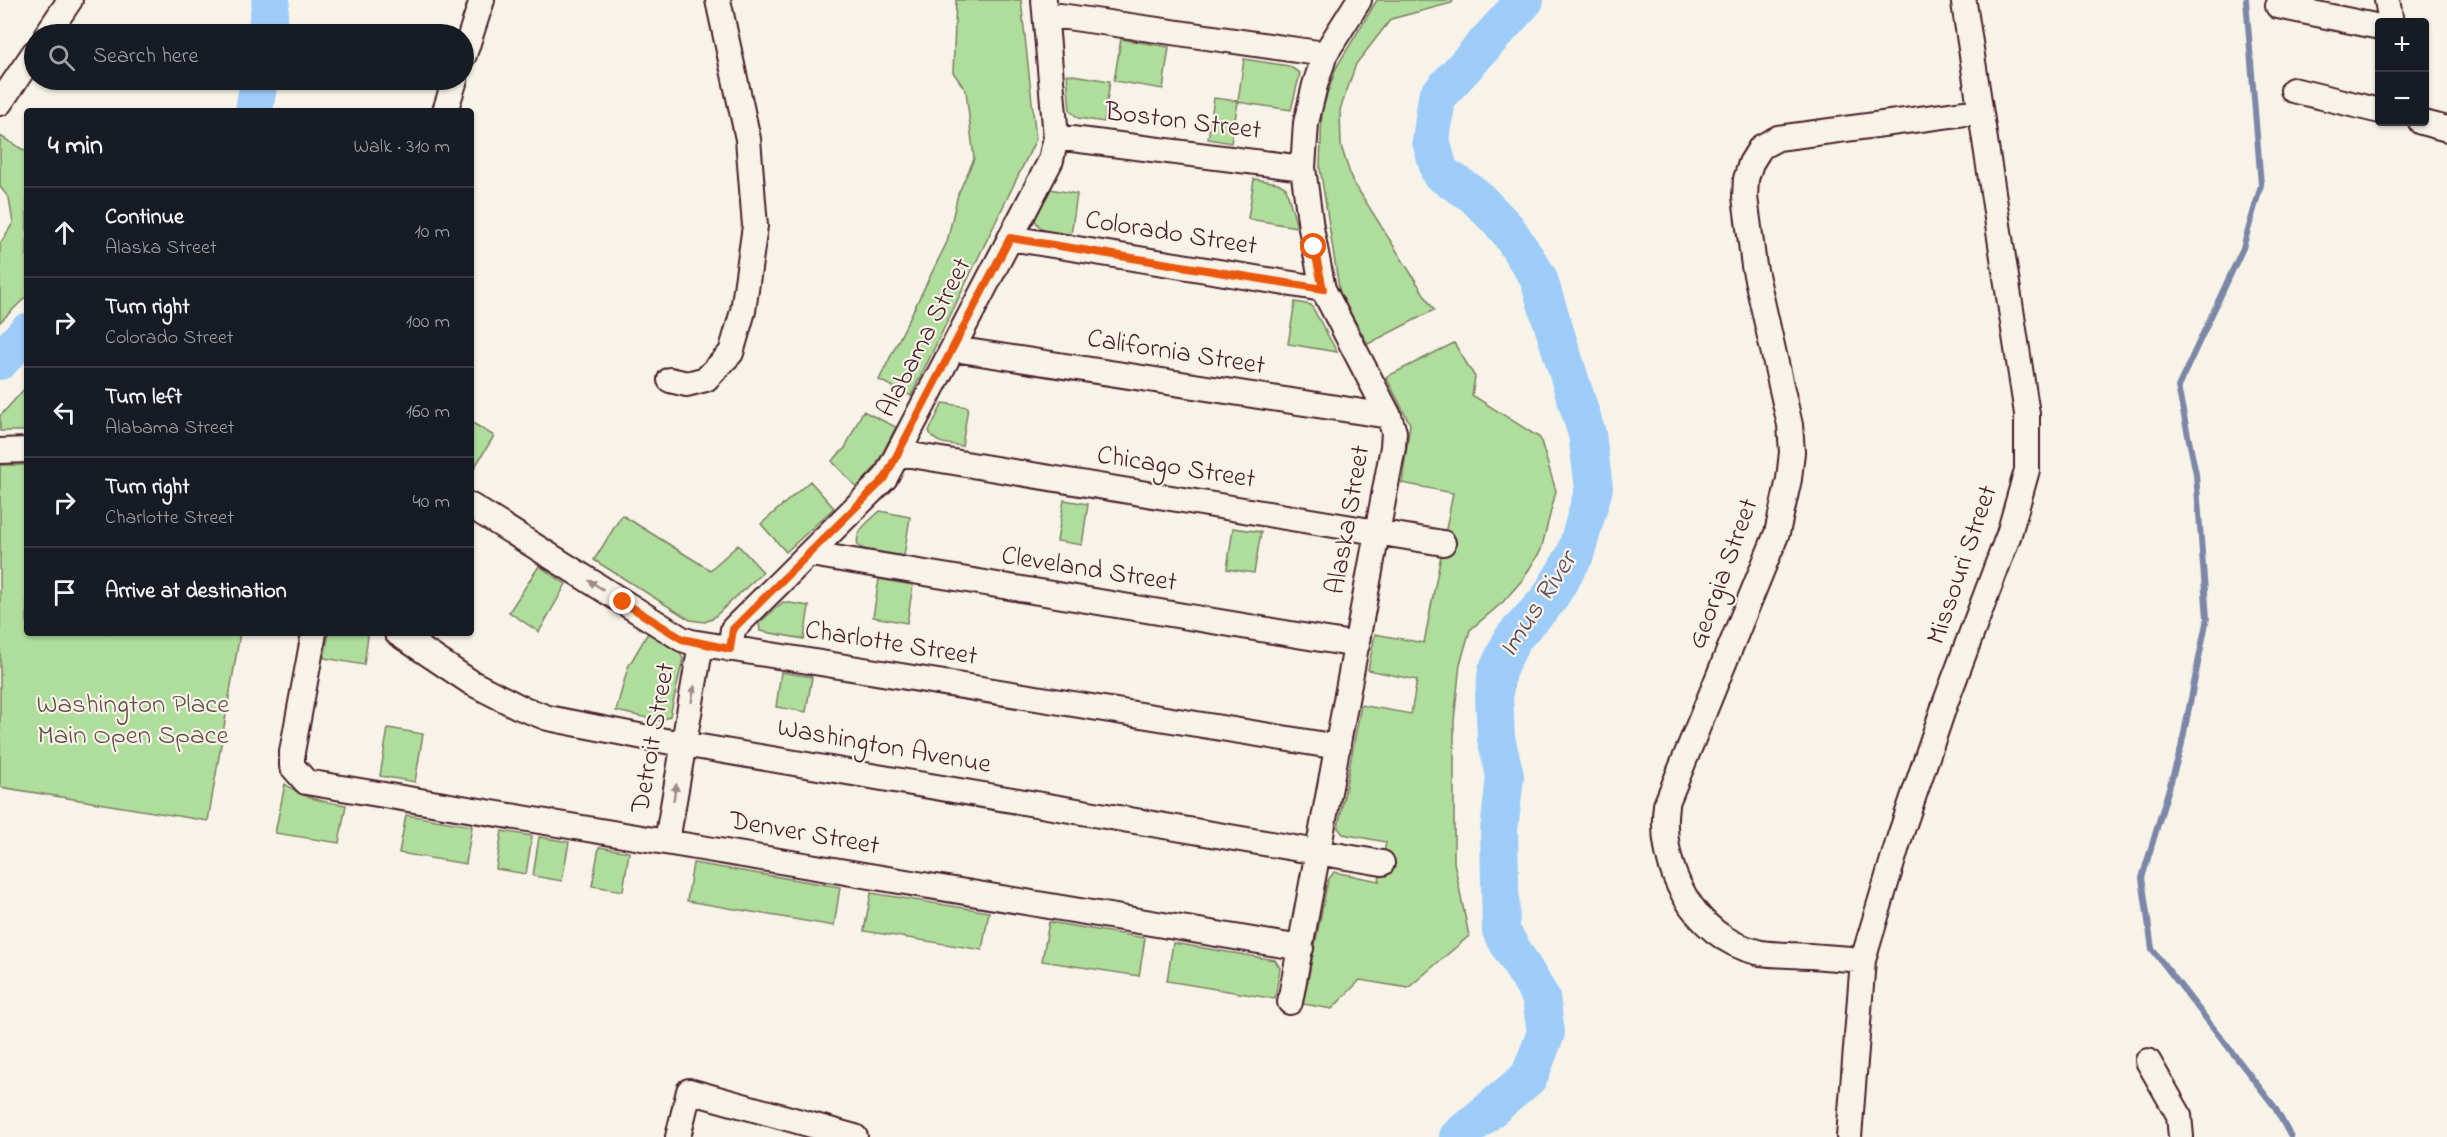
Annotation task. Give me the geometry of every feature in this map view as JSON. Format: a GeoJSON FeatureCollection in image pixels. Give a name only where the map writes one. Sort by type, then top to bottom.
{"type":"FeatureCollection","features":[{"type":"Feature","properties":{"kind":"street"},"geometry":{"type":"LineString","coordinates":[[474,24],[482,0]]}},
{"type":"Feature","properties":{"kind":"street"},"geometry":{"type":"LineString","coordinates":[[670,380],[687,384],[706,379],[731,353],[743,311],[754,236],[748,140],[718,0]]}},
{"type":"Feature","properties":{"kind":"street","name":"Alaska Street"},"geometry":{"type":"LineString","coordinates":[[1290,1002],[1393,447],[1394,432],[1389,416],[1323,289],[1311,228],[1303,168],[1310,101],[1325,54],[1359,0]]}},
{"type":"Feature","properties":{"kind":"street"},"geometry":{"type":"LineString","coordinates":[[2387,0],[2390,18]]}},
{"type":"Feature","properties":{"kind":"street"},"geometry":{"type":"LineString","coordinates":[[52,24],[62,3]]}},
{"type":"Feature","properties":{"kind":"street","name":"Missouri Street"},"geometry":{"type":"LineString","coordinates":[[1849,1137],[1863,960],[1904,825],[1946,701],[2009,534],[2027,470],[2027,414],[1964,3]]}},
{"type":"Feature","properties":{"kind":"street"},"geometry":{"type":"LineString","coordinates":[[2278,6],[2375,26]]}},
{"type":"Feature","properties":{"kind":"street"},"geometry":{"type":"LineString","coordinates":[[1045,7],[1325,54]]}},
{"type":"Feature","properties":{"kind":"street","name":"Alabama Street"},"geometry":{"type":"LineString","coordinates":[[730,649],[733,629],[872,494],[899,453],[1051,160],[1056,137],[1045,7]]}},
{"type":"Feature","properties":{"kind":"street"},"geometry":{"type":"LineString","coordinates":[[0,103],[24,67]]}},
{"type":"Feature","properties":{"kind":"street"},"geometry":{"type":"LineString","coordinates":[[446,108],[452,90]]}},
{"type":"Feature","properties":{"kind":"street"},"geometry":{"type":"LineString","coordinates":[[2293,90],[2375,110]]}},
{"type":"Feature","properties":{"kind":"street","name":"Georgia Street"},"geometry":{"type":"LineString","coordinates":[[1863,960],[1758,952],[1724,938],[1701,919],[1681,890],[1665,847],[1663,825],[1666,805],[1777,533],[1789,479],[1792,452],[1790,425],[1754,266],[1745,197],[1746,179],[1761,147],[1778,138],[1980,111]]}},
{"type":"Feature","properties":{"kind":"street"},"geometry":{"type":"LineString","coordinates":[[2429,124],[2447,129]]}},
{"type":"Feature","properties":{"kind":"street","name":"Boston Street"},"geometry":{"type":"LineString","coordinates":[[1056,137],[1303,168]]}},
{"type":"Feature","properties":{"kind":"street","name":"Colorado Street"},"geometry":{"type":"LineString","coordinates":[[1010,238],[1323,289]]}},
{"type":"Feature","properties":{"kind":"street","name":"California Street"},"geometry":{"type":"LineString","coordinates":[[954,349],[1389,416]]}},
{"type":"Feature","properties":{"kind":"street"},"geometry":{"type":"LineString","coordinates":[[0,451],[24,450]]}},
{"type":"Feature","properties":{"kind":"street","name":"Chicago Street"},"geometry":{"type":"LineString","coordinates":[[899,453],[1443,543]]}},
{"type":"Feature","properties":{"kind":"street","name":"Charlotte Street"},"geometry":{"type":"LineString","coordinates":[[474,508],[682,639],[730,649],[1338,747]]}},
{"type":"Feature","properties":{"kind":"street","name":"Cleveland Street"},"geometry":{"type":"LineString","coordinates":[[811,555],[1357,645]]}},
{"type":"Feature","properties":{"kind":"street","name":"Denver Street"},"geometry":{"type":"LineString","coordinates":[[313,636],[292,752],[292,766],[298,776],[319,786],[667,841],[1300,948]]}},
{"type":"Feature","properties":{"kind":"street","name":"Washington Avenue"},"geometry":{"type":"LineString","coordinates":[[402,636],[472,683],[533,713],[684,743],[1382,863]]}},
{"type":"Feature","properties":{"kind":"street","name":"Detroit Street"},"geometry":{"type":"LineString","coordinates":[[667,841],[701,644]]}},
{"type":"Feature","properties":{"kind":"street"},"geometry":{"type":"LineString","coordinates":[[2148,1061],[2179,1115],[2181,1137]]}},
{"type":"Feature","properties":{"kind":"street"},"geometry":{"type":"LineString","coordinates":[[678,1137],[689,1091],[855,1137]]}},
{"type":"Feature","properties":{"kind":"green space"},"geometry":{"type":"Polygon","coordinates":[[[956,0],[1021,0],[1036,139],[911,396],[879,380],[947,242],[958,194],[974,159],[966,91],[953,72],[956,0]]]}},
{"type":"Feature","properties":{"kind":"green space"},"geometry":{"type":"Polygon","coordinates":[[[1377,0],[1453,0],[1452,3],[1391,19],[1356,64],[1340,110],[1341,146],[1352,180],[1434,310],[1368,344],[1340,294],[1320,168],[1322,110],[1336,68],[1377,0]]]}},
{"type":"Feature","properties":{"kind":"green space"},"geometry":{"type":"Polygon","coordinates":[[[1121,39],[1169,47],[1163,89],[1114,81],[1121,39]]]}},
{"type":"Feature","properties":{"kind":"green space"},"geometry":{"type":"Polygon","coordinates":[[[1244,59],[1289,66],[1300,73],[1291,110],[1238,102],[1231,143],[1208,139],[1214,98],[1238,101],[1244,59]]]}},
{"type":"Feature","properties":{"kind":"green space"},"geometry":{"type":"Polygon","coordinates":[[[1067,74],[1110,81],[1104,122],[1078,118],[1070,111],[1067,74]]]}},
{"type":"Feature","properties":{"kind":"green space"},"geometry":{"type":"Polygon","coordinates":[[[0,136],[24,150],[24,299],[0,322],[0,244],[13,223],[9,198],[0,187],[0,136]]]}},
{"type":"Feature","properties":{"kind":"green space"},"geometry":{"type":"Polygon","coordinates":[[[1254,179],[1278,183],[1286,188],[1297,227],[1248,219],[1254,179]]]}},
{"type":"Feature","properties":{"kind":"green space"},"geometry":{"type":"Polygon","coordinates":[[[1050,189],[1077,194],[1071,235],[1041,228],[1035,220],[1050,189]]]}},
{"type":"Feature","properties":{"kind":"green space"},"geometry":{"type":"Polygon","coordinates":[[[1295,302],[1311,305],[1337,352],[1288,344],[1295,302]]]}},
{"type":"Feature","properties":{"kind":"green space"},"geometry":{"type":"Polygon","coordinates":[[[1454,343],[1475,377],[1472,395],[1540,438],[1556,491],[1541,550],[1523,579],[1503,602],[1470,630],[1460,664],[1454,721],[1454,862],[1469,936],[1408,988],[1360,980],[1332,1009],[1303,1004],[1328,880],[1334,872],[1379,881],[1386,842],[1343,834],[1338,828],[1361,705],[1411,714],[1417,680],[1368,670],[1375,634],[1424,643],[1453,493],[1402,483],[1410,424],[1386,377],[1454,343]]]}},
{"type":"Feature","properties":{"kind":"green space"},"geometry":{"type":"Polygon","coordinates":[[[24,389],[24,431],[0,431],[0,416],[24,389]]]}},
{"type":"Feature","properties":{"kind":"green space"},"geometry":{"type":"Polygon","coordinates":[[[943,403],[968,407],[962,446],[938,441],[931,436],[929,431],[943,403]]]}},
{"type":"Feature","properties":{"kind":"green space"},"geometry":{"type":"Polygon","coordinates":[[[863,411],[896,427],[876,466],[857,488],[832,461],[845,448],[863,411]]]}},
{"type":"Feature","properties":{"kind":"green space"},"geometry":{"type":"Polygon","coordinates":[[[474,424],[494,436],[474,468],[474,424]]]}},
{"type":"Feature","properties":{"kind":"green space","name":"Washington Place Main Open Space"},"geometry":{"type":"Polygon","coordinates":[[[0,465],[24,465],[24,636],[239,636],[208,821],[0,787],[0,465]]]}},
{"type":"Feature","properties":{"kind":"green space"},"geometry":{"type":"Polygon","coordinates":[[[810,481],[834,508],[786,552],[761,524],[810,481]]]}},
{"type":"Feature","properties":{"kind":"green space"},"geometry":{"type":"Polygon","coordinates":[[[1064,500],[1088,504],[1082,545],[1057,541],[1064,500]]]}},
{"type":"Feature","properties":{"kind":"green space"},"geometry":{"type":"Polygon","coordinates":[[[880,511],[910,517],[904,556],[858,546],[858,535],[880,511]]]}},
{"type":"Feature","properties":{"kind":"green space"},"geometry":{"type":"Polygon","coordinates":[[[622,515],[710,570],[738,545],[763,572],[712,619],[705,622],[690,620],[594,560],[622,515]]]}},
{"type":"Feature","properties":{"kind":"green space"},"geometry":{"type":"Polygon","coordinates":[[[1233,528],[1261,532],[1254,573],[1227,569],[1233,528]]]}},
{"type":"Feature","properties":{"kind":"green space"},"geometry":{"type":"Polygon","coordinates":[[[539,566],[566,584],[539,632],[509,612],[539,566]]]}},
{"type":"Feature","properties":{"kind":"green space"},"geometry":{"type":"Polygon","coordinates":[[[879,579],[913,585],[907,623],[873,617],[879,579]]]}},
{"type":"Feature","properties":{"kind":"green space"},"geometry":{"type":"Polygon","coordinates":[[[783,602],[809,606],[804,639],[760,631],[759,623],[783,602]]]}},
{"type":"Feature","properties":{"kind":"green space"},"geometry":{"type":"Polygon","coordinates":[[[648,633],[678,650],[683,659],[670,716],[661,721],[616,711],[628,667],[648,633]]]}},
{"type":"Feature","properties":{"kind":"green space"},"geometry":{"type":"Polygon","coordinates":[[[328,636],[368,636],[364,665],[324,658],[328,636]]]}},
{"type":"Feature","properties":{"kind":"green space"},"geometry":{"type":"Polygon","coordinates":[[[781,672],[812,677],[806,712],[776,707],[781,672]]]}},
{"type":"Feature","properties":{"kind":"green space"},"geometry":{"type":"Polygon","coordinates":[[[388,728],[423,734],[415,782],[380,776],[388,728]]]}},
{"type":"Feature","properties":{"kind":"green space"},"geometry":{"type":"Polygon","coordinates":[[[285,784],[314,799],[346,805],[339,843],[275,833],[285,784]]]}},
{"type":"Feature","properties":{"kind":"green space"},"geometry":{"type":"Polygon","coordinates":[[[406,815],[472,826],[466,864],[399,853],[406,815]]]}},
{"type":"Feature","properties":{"kind":"green space"},"geometry":{"type":"Polygon","coordinates":[[[502,831],[532,836],[526,874],[496,869],[502,831]]]}},
{"type":"Feature","properties":{"kind":"green space"},"geometry":{"type":"Polygon","coordinates":[[[539,837],[569,842],[562,881],[533,876],[539,837]]]}},
{"type":"Feature","properties":{"kind":"green space"},"geometry":{"type":"Polygon","coordinates":[[[599,847],[629,852],[623,891],[592,886],[599,847]]]}},
{"type":"Feature","properties":{"kind":"green space"},"geometry":{"type":"Polygon","coordinates":[[[693,863],[840,887],[834,926],[687,901],[693,863]]]}},
{"type":"Feature","properties":{"kind":"green space"},"geometry":{"type":"Polygon","coordinates":[[[871,893],[989,912],[982,950],[864,931],[871,893]]]}},
{"type":"Feature","properties":{"kind":"green space"},"geometry":{"type":"Polygon","coordinates":[[[1049,922],[1145,938],[1139,976],[1042,961],[1049,922]]]}},
{"type":"Feature","properties":{"kind":"green space"},"geometry":{"type":"Polygon","coordinates":[[[1173,943],[1275,960],[1280,968],[1275,999],[1167,981],[1173,943]]]}},
{"type":"Feature","properties":{"kind":"waterway"},"geometry":{"type":"LineString","coordinates":[[267,24],[271,0]]}},
{"type":"Feature","properties":{"kind":"waterway","name":"Imus River"},"geometry":{"type":"LineString","coordinates":[[1458,1137],[1529,1077],[1546,1033],[1541,998],[1501,931],[1499,831],[1505,776],[1496,738],[1494,695],[1497,671],[1513,638],[1548,600],[1575,555],[1594,488],[1587,434],[1538,277],[1507,229],[1474,195],[1440,173],[1431,141],[1437,97],[1525,0]]}},
{"type":"Feature","properties":{"kind":"waterway"},"geometry":{"type":"LineString","coordinates":[[2246,0],[2261,185],[2243,248],[2178,387],[2196,474],[2207,618],[2181,748],[2142,878],[2152,949],[2274,1106],[2291,1137]]}},
{"type":"Feature","properties":{"kind":"waterway"},"geometry":{"type":"LineString","coordinates":[[254,108],[257,90]]}},
{"type":"Feature","properties":{"kind":"waterway"},"geometry":{"type":"LineString","coordinates":[[0,361],[24,335]]}},
{"type":"Feature","properties":{"kind":"route"},"geometry":{"type":"LineString","coordinates":[[623,602],[682,639],[730,649],[733,629],[811,555],[885,478],[986,288],[1010,238],[1323,289],[1314,247]]}}]}
